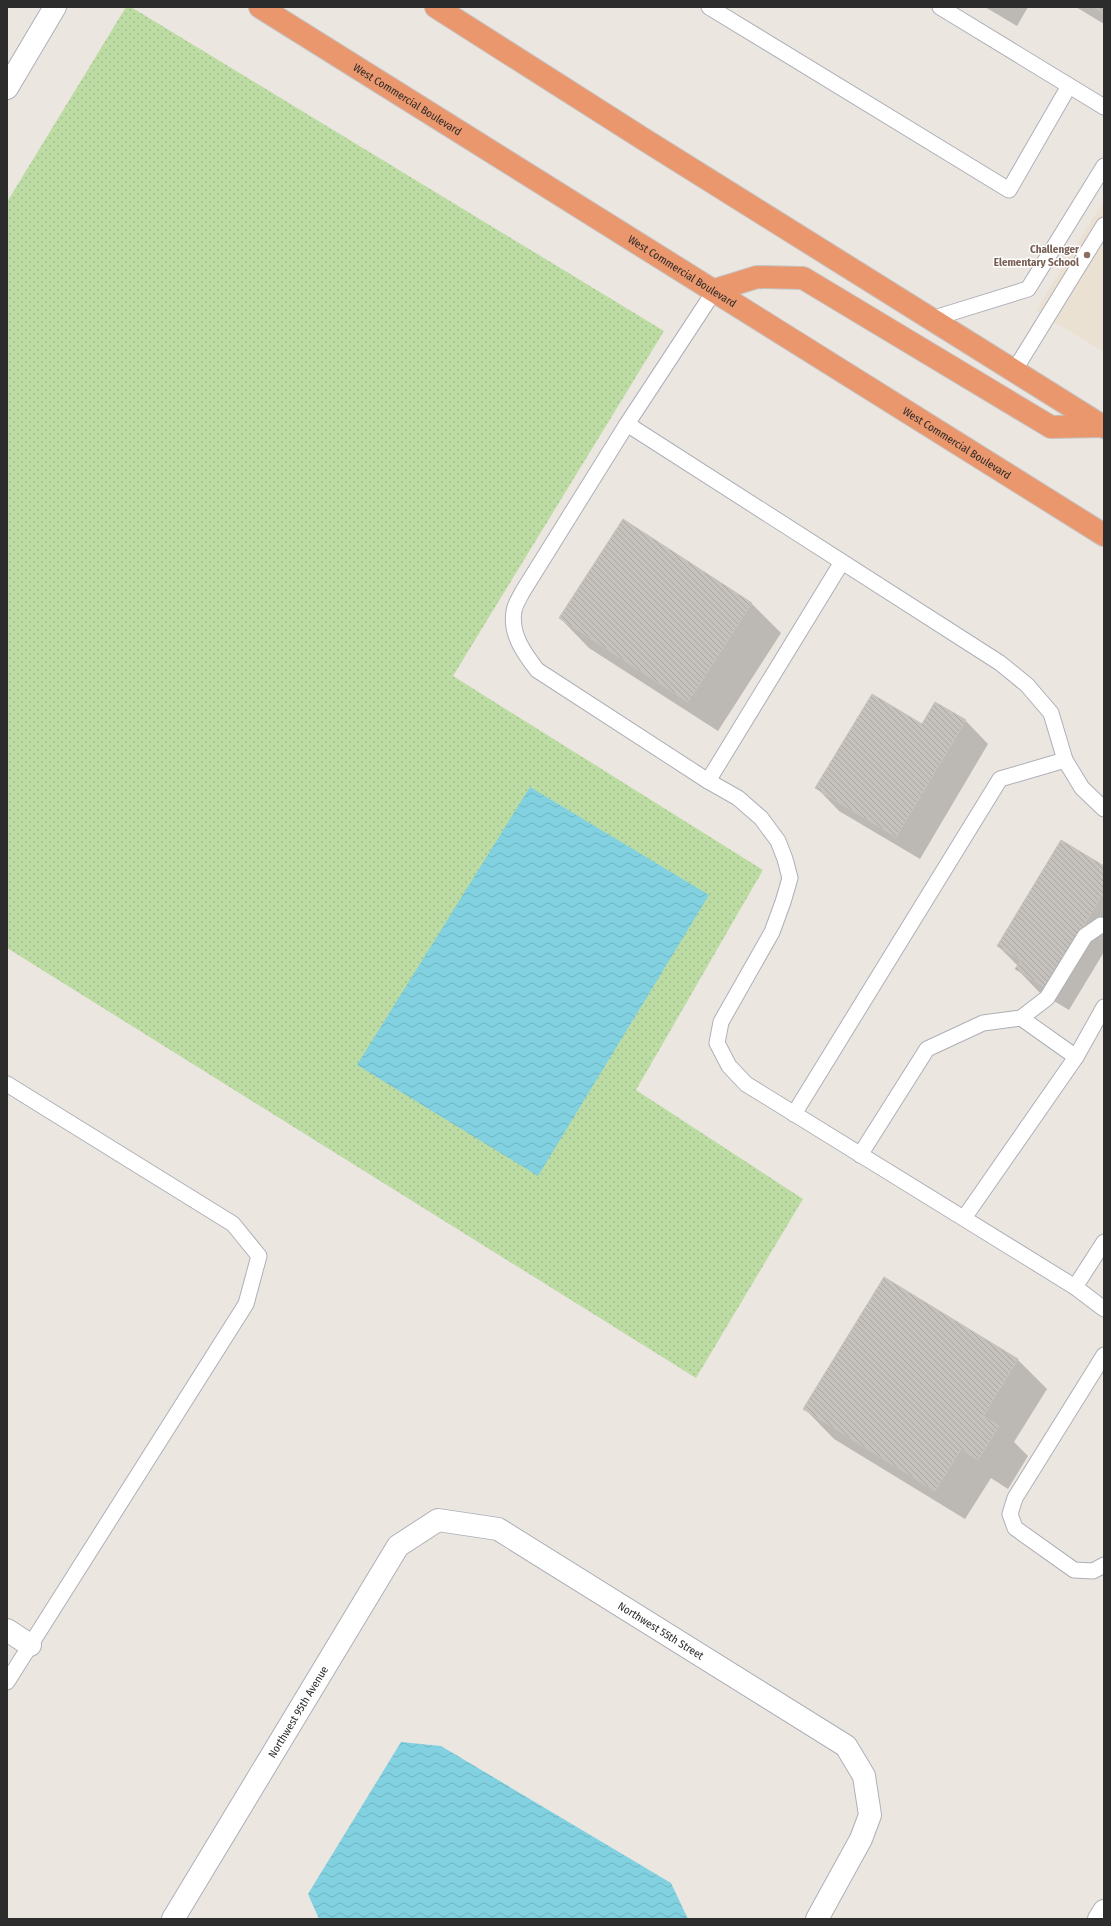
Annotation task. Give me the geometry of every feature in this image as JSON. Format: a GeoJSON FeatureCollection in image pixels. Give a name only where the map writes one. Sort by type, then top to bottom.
{"type":"FeatureCollection","features":[{"type":"Feature","properties":{"kind":"highway","name":"West Commercial Boulevard"},"geometry":{"type":"LineString","coordinates":[[260,7],[715,290],[1104,535]]}},
{"type":"Feature","properties":{"kind":"highway"},"geometry":{"type":"LineString","coordinates":[[436,7],[1104,427]]}},
{"type":"Feature","properties":{"kind":"highway"},"geometry":{"type":"LineString","coordinates":[[715,290],[756,277],[803,278],[1051,427],[1104,427]]}},
{"type":"Feature","properties":{"kind":"street"},"geometry":{"type":"LineString","coordinates":[[7,88],[55,7]]}},
{"type":"Feature","properties":{"kind":"street","name":"Northwest 55th Street"},"geometry":{"type":"LineString","coordinates":[[438,1520],[498,1529],[846,1746],[864,1776],[870,1815],[861,1839],[817,1919]]}},
{"type":"Feature","properties":{"kind":"street","name":"Northwest 95th Avenue"},"geometry":{"type":"LineString","coordinates":[[173,1919],[398,1546],[438,1520]]}},
{"type":"Feature","properties":{"kind":"street"},"geometry":{"type":"LineString","coordinates":[[7,1630],[30,1645]]}},
{"type":"Feature","properties":{"kind":"street"},"geometry":{"type":"LineString","coordinates":[[1099,1919],[1104,1911]]}},
{"type":"Feature","properties":{"kind":"lane"},"geometry":{"type":"LineString","coordinates":[[709,7],[1009,190],[1069,86]]}},
{"type":"Feature","properties":{"kind":"lane"},"geometry":{"type":"LineString","coordinates":[[940,7],[1104,107]]}},
{"type":"Feature","properties":{"kind":"lane"},"geometry":{"type":"LineString","coordinates":[[931,319],[1028,289],[1104,166]]}},
{"type":"Feature","properties":{"kind":"lane"},"geometry":{"type":"LineString","coordinates":[[1014,371],[1104,225]]}},
{"type":"Feature","properties":{"kind":"lane"},"geometry":{"type":"LineString","coordinates":[[715,290],[628,424],[523,591],[514,611],[515,632],[522,651],[537,670],[738,798],[761,818],[778,841],[790,878],[772,932],[721,1022],[717,1044],[729,1066],[746,1084],[1075,1287],[1104,1309]]}},
{"type":"Feature","properties":{"kind":"lane"},"geometry":{"type":"LineString","coordinates":[[628,424],[1000,664],[1027,685],[1051,713],[1065,760],[1082,788],[1104,810]]}},
{"type":"Feature","properties":{"kind":"lane"},"geometry":{"type":"LineString","coordinates":[[708,780],[842,562]]}},
{"type":"Feature","properties":{"kind":"lane"},"geometry":{"type":"LineString","coordinates":[[794,1114],[1000,780],[1065,760]]}},
{"type":"Feature","properties":{"kind":"lane"},"geometry":{"type":"LineString","coordinates":[[860,1155],[927,1049],[983,1023],[1021,1018],[1047,998],[1085,936],[1101,925],[1104,926]]}},
{"type":"Feature","properties":{"kind":"lane"},"geometry":{"type":"LineString","coordinates":[[964,1218],[1076,1057],[1104,1007]]}},
{"type":"Feature","properties":{"kind":"lane"},"geometry":{"type":"LineString","coordinates":[[1021,1018],[1076,1057]]}},
{"type":"Feature","properties":{"kind":"lane"},"geometry":{"type":"LineString","coordinates":[[7,1084],[233,1224],[259,1256],[246,1304],[7,1682]]}},
{"type":"Feature","properties":{"kind":"lane"},"geometry":{"type":"LineString","coordinates":[[1075,1287],[1104,1242]]}},
{"type":"Feature","properties":{"kind":"lane"},"geometry":{"type":"LineString","coordinates":[[1104,1355],[1015,1498],[1010,1514],[1014,1528],[1074,1570],[1093,1572],[1104,1565]]}},
{"type":"Feature","properties":{"kind":"shaded area","name":"Challenger Elementary School"},"geometry":{"type":"Polygon","coordinates":[[[1104,200],[1104,352],[1036,311],[1104,200]]]}},
{"type":"Feature","properties":{"kind":"green space"},"geometry":{"type":"Polygon","coordinates":[[[126,7],[131,7],[664,331],[453,676],[763,870],[636,1090],[803,1199],[696,1378],[7,948],[7,202],[126,7]]]}},
{"type":"Feature","properties":{"kind":"water"},"geometry":{"type":"Polygon","coordinates":[[[530,787],[709,895],[538,1176],[357,1065],[530,787]]]}},
{"type":"Feature","properties":{"kind":"water"},"geometry":{"type":"Polygon","coordinates":[[[401,1742],[441,1746],[671,1883],[688,1919],[319,1919],[308,1894],[401,1742]]]}},
{"type":"Feature","properties":{"kind":"building"},"geometry":{"type":"Polygon","coordinates":[[[1094,7],[1104,7],[1104,13],[1094,7]]]}},
{"type":"Feature","properties":{"kind":"building"},"geometry":{"type":"Polygon","coordinates":[[[623,519],[752,603],[688,702],[559,618],[623,519]]]}},
{"type":"Feature","properties":{"kind":"building"},"geometry":{"type":"Polygon","coordinates":[[[872,694],[922,724],[935,702],[966,720],[896,837],[815,788],[872,694]]]}},
{"type":"Feature","properties":{"kind":"building"},"geometry":{"type":"Polygon","coordinates":[[[1061,840],[1104,866],[1104,892],[1046,988],[1015,969],[1021,960],[997,946],[1061,840]]]}},
{"type":"Feature","properties":{"kind":"building"},"geometry":{"type":"Polygon","coordinates":[[[884,1277],[1018,1359],[983,1416],[999,1426],[978,1460],[961,1449],[935,1491],[803,1409],[884,1277]]]}},
{"type":"Feature","properties":{"kind":"place","name":"Challenger Elementary School"},"geometry":{"type":"Point","coordinates":[1087,255]}}]}
